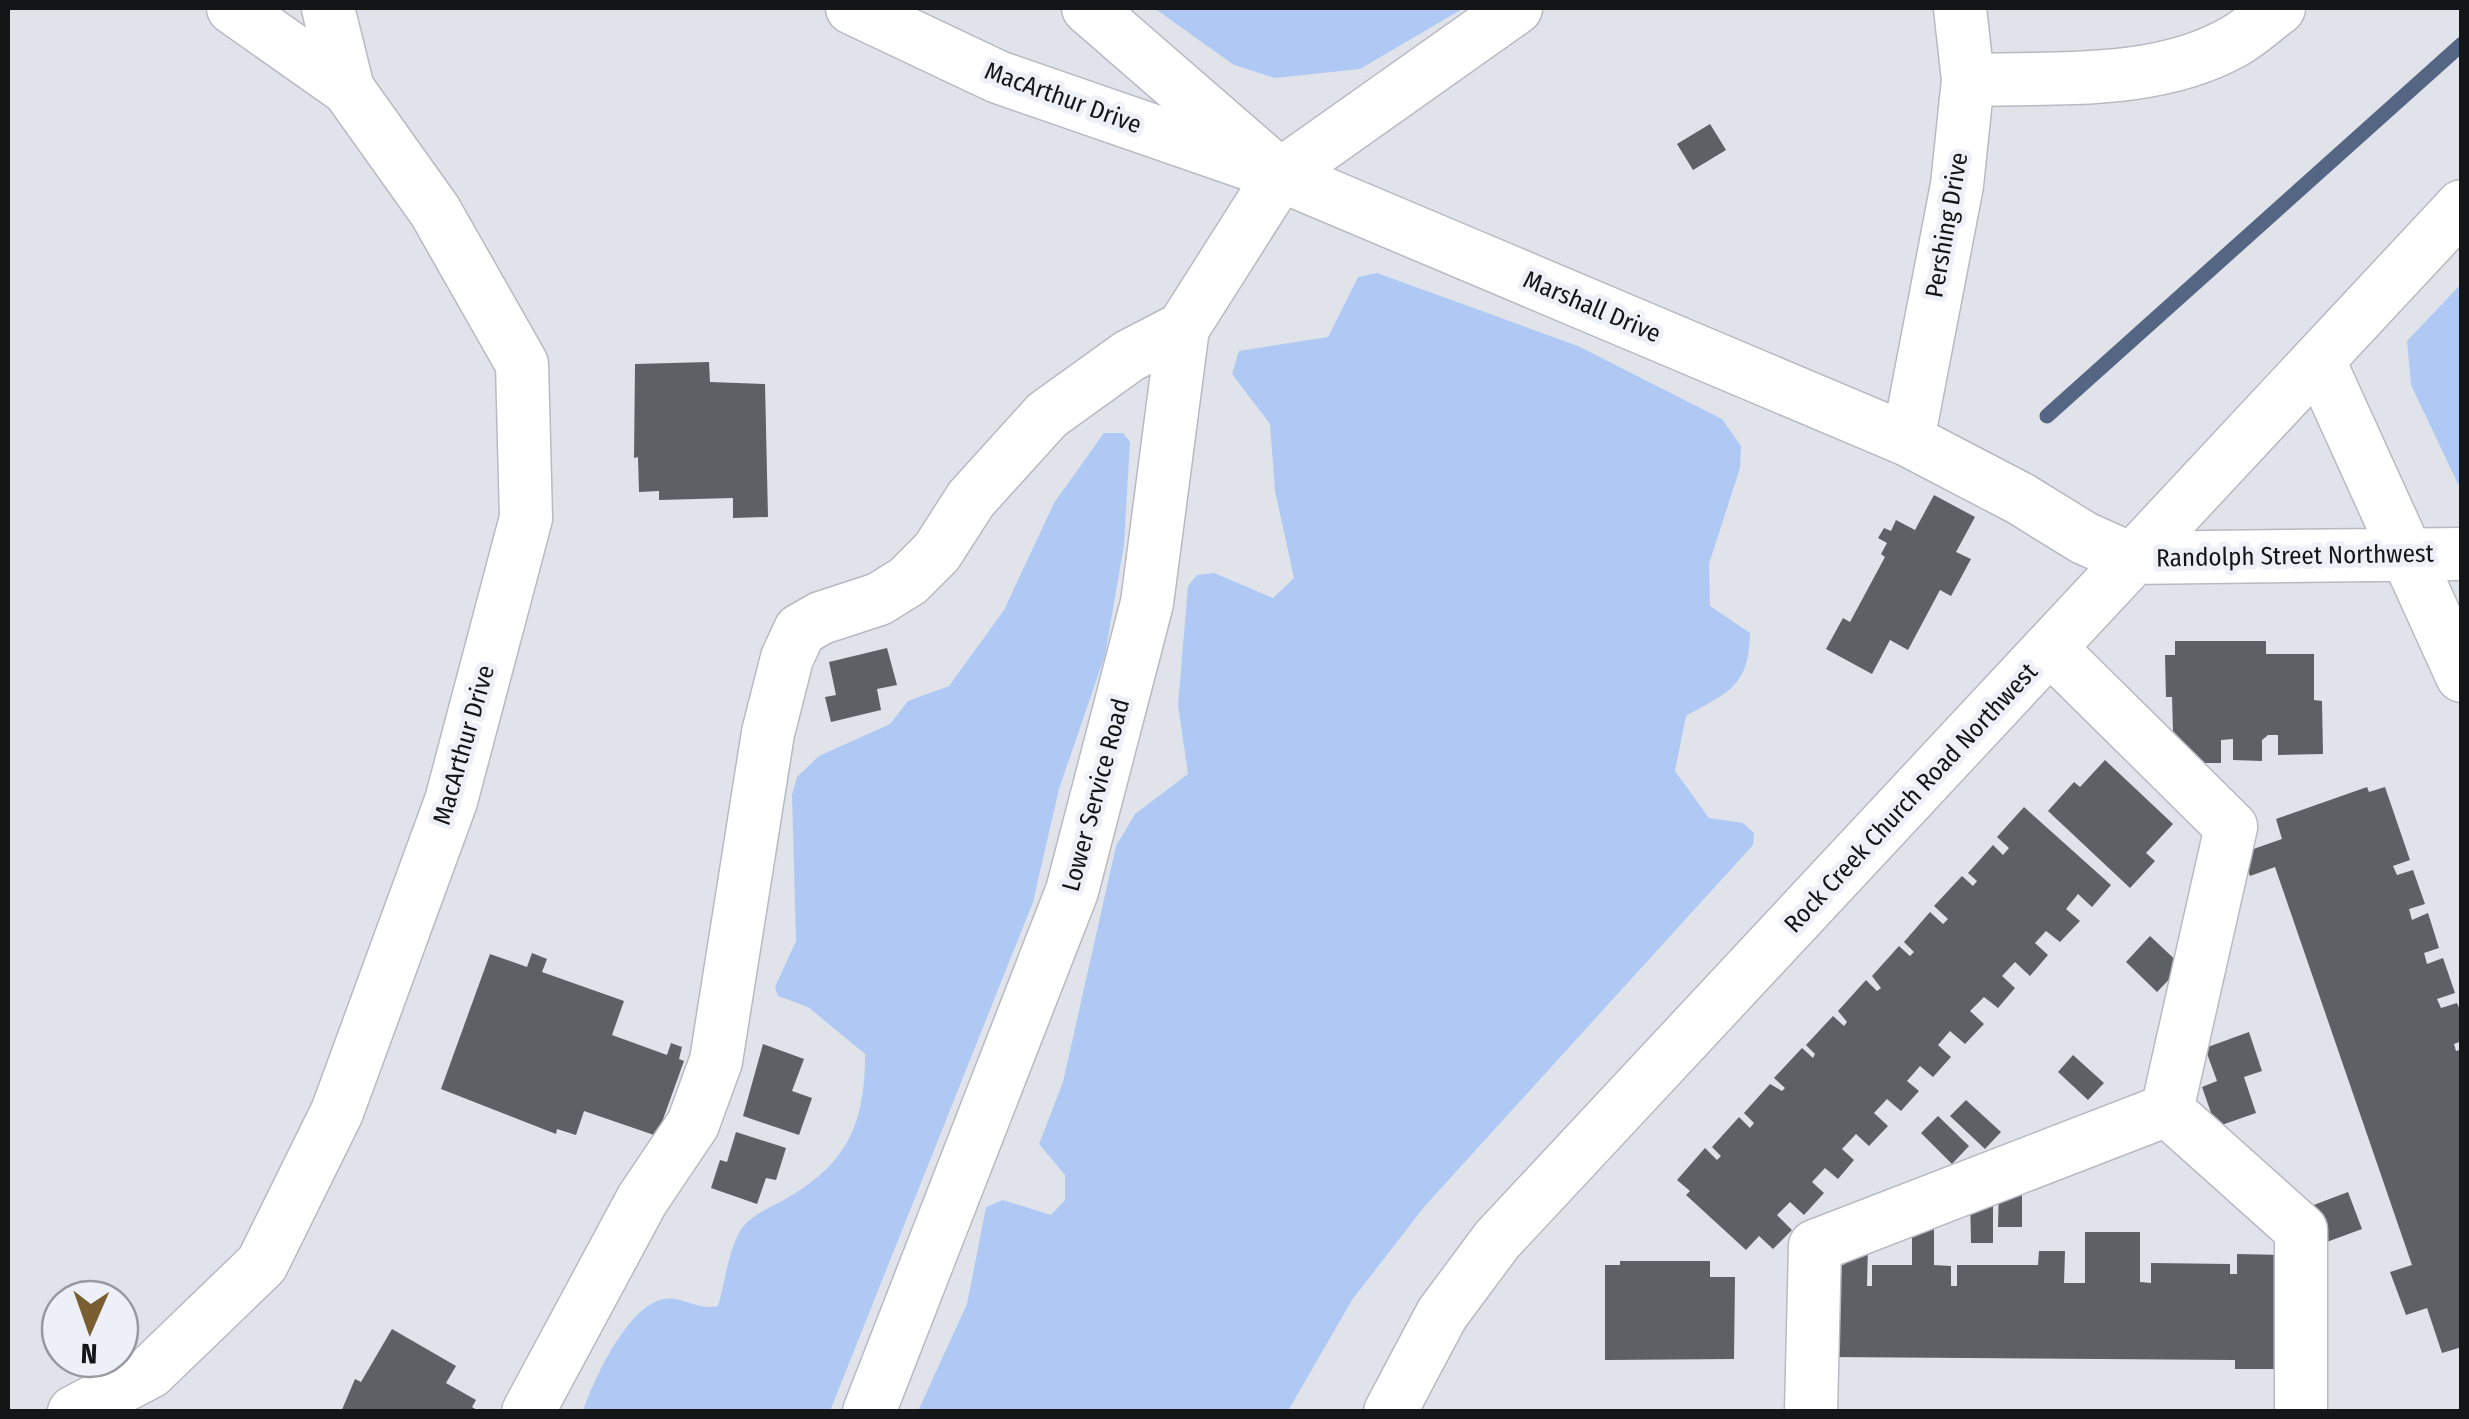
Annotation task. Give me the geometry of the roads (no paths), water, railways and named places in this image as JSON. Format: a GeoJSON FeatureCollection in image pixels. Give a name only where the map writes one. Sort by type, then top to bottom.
{"type":"FeatureCollection","features":[{"type":"Feature","properties":{"kind":"street"},"geometry":{"type":"LineString","coordinates":[[233,8],[348,89]]}},
{"type":"Feature","properties":{"kind":"street","name":"MacArthur Drive"},"geometry":{"type":"LineString","coordinates":[[74,1412],[150,1372],[262,1264],[337,1112],[450,801],[526,518],[522,364],[435,212],[348,89],[328,8]]}},
{"type":"Feature","properties":{"kind":"street","name":"MacArthur Drive"},"geometry":{"type":"LineString","coordinates":[[852,8],[998,77],[1280,174]]}},
{"type":"Feature","properties":{"kind":"street","name":"Marshall Drive"},"geometry":{"type":"LineString","coordinates":[[1088,8],[1280,174],[1908,440],[2021,499],[2084,538],[2129,558]]}},
{"type":"Feature","properties":{"kind":"street"},"geometry":{"type":"LineString","coordinates":[[1280,174],[1516,8]]}},
{"type":"Feature","properties":{"kind":"street","name":"Pershing Drive"},"geometry":{"type":"LineString","coordinates":[[1908,440],[1956,186],[1968,80],[1960,8]]}},
{"type":"Feature","properties":{"kind":"street"},"geometry":{"type":"LineString","coordinates":[[1968,80],[2105,76],[2169,66],[2234,41],[2279,8]]}},
{"type":"Feature","properties":{"kind":"street","name":"Lower Service Road"},"geometry":{"type":"LineString","coordinates":[[869,1412],[1072,891],[1147,604],[1183,328],[1280,174]]}},
{"type":"Feature","properties":{"kind":"street","name":"Rock Creek Church Road Northwest"},"geometry":{"type":"LineString","coordinates":[[1390,1412],[1442,1314],[1497,1240],[2050,650],[2129,558],[2320,361],[2462,206]]}},
{"type":"Feature","properties":{"kind":"street"},"geometry":{"type":"LineString","coordinates":[[528,1412],[642,1200],[693,1124],[716,1061],[768,733],[787,658],[800,630],[822,618],[878,599],[908,581],[936,552],[971,499],[1047,416],[1129,356],[1183,328]]}},
{"type":"Feature","properties":{"kind":"street"},"geometry":{"type":"LineString","coordinates":[[2320,361],[2462,676]]}},
{"type":"Feature","properties":{"kind":"street","name":"Randolph Street Northwest"},"geometry":{"type":"LineString","coordinates":[[2129,558],[2462,554]]}},
{"type":"Feature","properties":{"kind":"street"},"geometry":{"type":"LineString","coordinates":[[2050,650],[2231,828],[2167,1110]]}},
{"type":"Feature","properties":{"kind":"street"},"geometry":{"type":"LineString","coordinates":[[1811,1412],[1814,1246],[2167,1110]]}},
{"type":"Feature","properties":{"kind":"street"},"geometry":{"type":"LineString","coordinates":[[2167,1110],[2301,1230],[2300,1412]]}},
{"type":"Feature","properties":{"kind":"waterway"},"geometry":{"type":"LineString","coordinates":[[2047,416],[2462,44]]}}]}
